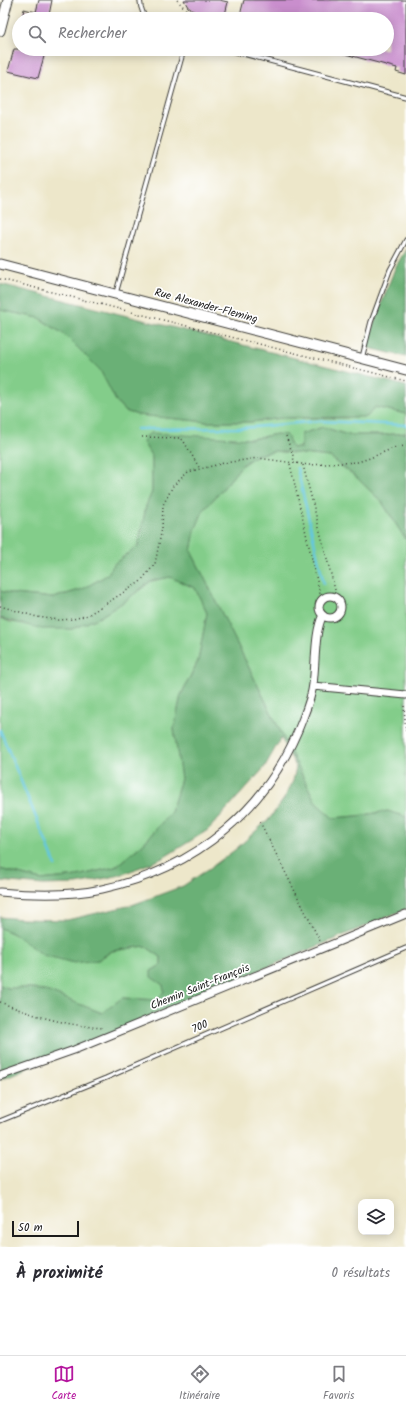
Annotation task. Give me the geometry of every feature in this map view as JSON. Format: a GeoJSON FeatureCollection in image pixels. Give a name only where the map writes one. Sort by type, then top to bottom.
{"type":"FeatureCollection","features":[{"type":"Feature","properties":{"kind":"street"},"geometry":{"type":"LineString","coordinates":[[0,31],[8,0]]}},
{"type":"Feature","properties":{"kind":"street","name":"Rue Alexander-Fleming"},"geometry":{"type":"LineString","coordinates":[[0,264],[406,370]]}},
{"type":"Feature","properties":{"kind":"street"},"geometry":{"type":"LineString","coordinates":[[0,892],[65,893],[101,889],[156,873],[195,852],[224,831],[248,810],[260,795],[278,770],[292,744],[303,719],[313,686],[319,628],[323,615]]}},
{"type":"Feature","properties":{"kind":"street"},"geometry":{"type":"LineString","coordinates":[[313,686],[406,695]]}},
{"type":"Feature","properties":{"kind":"street","name":"Chemin Saint-François"},"geometry":{"type":"LineString","coordinates":[[0,1076],[74,1050],[406,914]]}},
{"type":"Feature","properties":{"kind":"lane"},"geometry":{"type":"LineString","coordinates":[[140,0],[143,12]]}},
{"type":"Feature","properties":{"kind":"lane"},"geometry":{"type":"LineString","coordinates":[[115,294],[180,56]]}},
{"type":"Feature","properties":{"kind":"lane"},"geometry":{"type":"LineString","coordinates":[[251,56],[406,97]]}},
{"type":"Feature","properties":{"kind":"lane"},"geometry":{"type":"LineString","coordinates":[[362,358],[371,322],[390,270],[406,240]]}},
{"type":"Feature","properties":{"kind":"lane","name":"700"},"geometry":{"type":"LineString","coordinates":[[0,1122],[106,1078],[406,948]]}},
{"type":"Feature","properties":{"kind":"path"},"geometry":{"type":"LineString","coordinates":[[177,0],[188,12]]}},
{"type":"Feature","properties":{"kind":"path","name":"Rue Alexander-Fleming"},"geometry":{"type":"LineString","coordinates":[[0,278],[406,381]]}},
{"type":"Feature","properties":{"kind":"path"},"geometry":{"type":"LineString","coordinates":[[286,436],[294,456],[294,464]]}},
{"type":"Feature","properties":{"kind":"path"},"geometry":{"type":"LineString","coordinates":[[142,437],[178,438],[183,440],[200,469]]}},
{"type":"Feature","properties":{"kind":"path"},"geometry":{"type":"LineString","coordinates":[[0,606],[38,617],[59,620],[73,619],[88,615],[140,582],[155,564],[162,528],[163,505],[173,486],[188,472],[224,463],[258,458],[303,465],[358,462],[396,446],[406,446]]}},
{"type":"Feature","properties":{"kind":"path"},"geometry":{"type":"LineString","coordinates":[[290,464],[320,594]]}},
{"type":"Feature","properties":{"kind":"path"},"geometry":{"type":"LineString","coordinates":[[303,465],[335,590]]}},
{"type":"Feature","properties":{"kind":"path"},"geometry":{"type":"LineString","coordinates":[[404,706],[406,733]]}},
{"type":"Feature","properties":{"kind":"path"},"geometry":{"type":"LineString","coordinates":[[260,822],[324,948]]}},
{"type":"Feature","properties":{"kind":"path"},"geometry":{"type":"LineString","coordinates":[[0,1002],[47,1018],[81,1027],[123,1030]]}},
{"type":"Feature","properties":{"kind":"green space"},"geometry":{"type":"Polygon","coordinates":[[[406,249],[406,357],[365,347],[395,268],[406,249]]]}},
{"type":"Feature","properties":{"kind":"green space"},"geometry":{"type":"Polygon","coordinates":[[[0,284],[406,386],[406,414],[375,407],[367,417],[282,418],[251,422],[207,422],[138,415],[125,411],[116,401],[100,370],[65,335],[39,318],[0,310],[0,284]]]}},
{"type":"Feature","properties":{"kind":"green space"},"geometry":{"type":"Polygon","coordinates":[[[0,310],[39,318],[65,335],[101,370],[116,401],[125,411],[138,415],[207,422],[251,422],[282,418],[347,418],[374,407],[406,414],[406,433],[348,435],[323,427],[301,434],[301,448],[292,448],[277,434],[251,439],[207,437],[143,442],[152,457],[152,492],[146,506],[139,546],[115,563],[107,575],[83,589],[53,598],[0,591],[0,310]]]}},
{"type":"Feature","properties":{"kind":"green space"},"geometry":{"type":"Polygon","coordinates":[[[323,427],[348,435],[406,433],[406,540],[382,502],[356,477],[330,457],[275,451],[256,455],[241,466],[203,511],[195,530],[191,551],[316,803],[333,818],[388,811],[406,817],[406,909],[1,1079],[0,985],[8,988],[31,988],[49,992],[102,1013],[122,998],[158,1000],[164,991],[163,985],[151,977],[151,971],[161,965],[161,957],[145,946],[112,951],[98,960],[74,963],[43,955],[14,934],[0,928],[0,917],[67,920],[132,905],[183,886],[236,849],[270,818],[284,799],[293,781],[296,767],[281,738],[264,768],[208,830],[163,858],[121,875],[77,884],[43,885],[0,881],[0,869],[41,880],[77,876],[115,867],[144,843],[171,812],[181,779],[174,729],[181,695],[198,661],[207,613],[195,588],[170,577],[151,581],[125,601],[100,617],[72,629],[42,629],[0,618],[0,591],[53,598],[83,589],[107,575],[115,563],[138,546],[146,506],[152,492],[152,457],[143,442],[145,437],[151,433],[251,439],[277,434],[287,435],[292,448],[301,448],[301,434],[323,427]]]}},
{"type":"Feature","properties":{"kind":"green space"},"geometry":{"type":"Polygon","coordinates":[[[275,451],[330,457],[356,477],[382,502],[406,540],[406,817],[388,811],[333,818],[316,803],[191,551],[195,530],[203,511],[241,466],[256,455],[275,451]]]}},
{"type":"Feature","properties":{"kind":"green space"},"geometry":{"type":"Polygon","coordinates":[[[170,577],[195,588],[207,613],[198,661],[181,695],[174,729],[181,779],[171,812],[144,843],[115,867],[77,876],[41,880],[0,869],[0,618],[10,622],[72,629],[100,617],[125,601],[151,581],[170,577]]]}},
{"type":"Feature","properties":{"kind":"green space"},"geometry":{"type":"Polygon","coordinates":[[[0,928],[29,943],[98,960],[112,951],[145,946],[161,957],[161,965],[151,971],[163,985],[164,991],[158,1000],[122,998],[103,1013],[31,988],[8,988],[0,985],[0,928]]]}},
{"type":"Feature","properties":{"kind":"building"},"geometry":{"type":"Polygon","coordinates":[[[39,0],[52,0],[50,12],[36,12],[39,0]]]}},
{"type":"Feature","properties":{"kind":"building"},"geometry":{"type":"Polygon","coordinates":[[[184,0],[219,0],[228,2],[226,12],[195,12],[188,7],[184,0]]]}},
{"type":"Feature","properties":{"kind":"building"},"geometry":{"type":"Polygon","coordinates":[[[244,0],[406,0],[406,75],[396,72],[397,68],[353,56],[394,56],[394,12],[241,12],[244,0]]]}},
{"type":"Feature","properties":{"kind":"building"},"geometry":{"type":"Polygon","coordinates":[[[24,9],[36,12],[23,12],[24,9]]]}},
{"type":"Feature","properties":{"kind":"building"},"geometry":{"type":"Polygon","coordinates":[[[12,56],[44,56],[38,78],[8,71],[12,56]]]}},
{"type":"Feature","properties":{"kind":"waterway"},"geometry":{"type":"LineString","coordinates":[[137,429],[242,428],[319,421],[406,425]]}},
{"type":"Feature","properties":{"kind":"waterway"},"geometry":{"type":"LineString","coordinates":[[297,468],[324,584]]}},
{"type":"Feature","properties":{"kind":"waterway"},"geometry":{"type":"LineString","coordinates":[[0,730],[56,866]]}}]}
